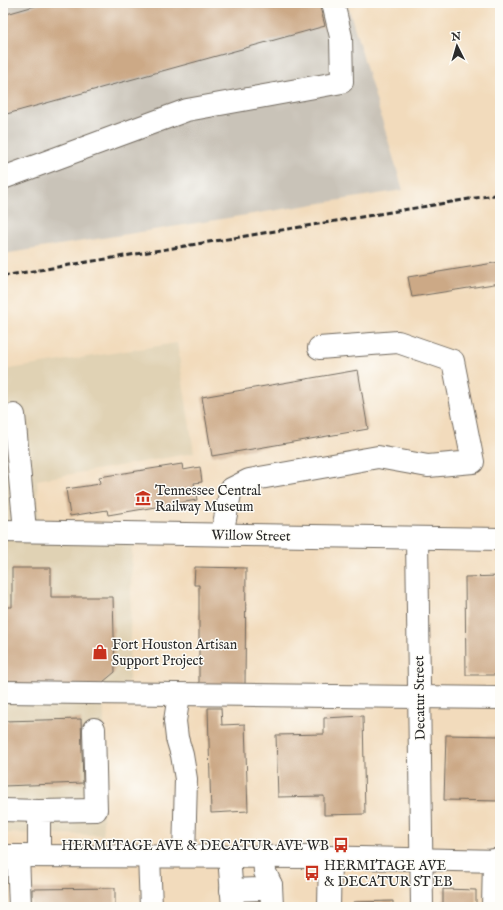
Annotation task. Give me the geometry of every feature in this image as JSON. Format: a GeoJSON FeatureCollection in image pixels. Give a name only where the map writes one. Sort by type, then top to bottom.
{"type":"FeatureCollection","features":[{"type":"Feature","properties":{"kind":"street"},"geometry":{"type":"LineString","coordinates":[[3,178],[187,110],[342,82],[341,36],[333,3]]}},
{"type":"Feature","properties":{"kind":"street"},"geometry":{"type":"LineString","coordinates":[[222,534],[231,489],[249,480],[378,457],[428,466],[473,462],[453,361],[398,342],[319,348]]}},
{"type":"Feature","properties":{"kind":"street"},"geometry":{"type":"LineString","coordinates":[[3,416],[14,415],[25,530]]}},
{"type":"Feature","properties":{"kind":"street","name":"Willow Street"},"geometry":{"type":"LineString","coordinates":[[3,531],[25,530],[500,539]]}},
{"type":"Feature","properties":{"kind":"street","name":"Decatur Street"},"geometry":{"type":"LineString","coordinates":[[417,538],[422,907]]}},
{"type":"Feature","properties":{"kind":"street"},"geometry":{"type":"LineString","coordinates":[[3,692],[500,698]]}},
{"type":"Feature","properties":{"kind":"street"},"geometry":{"type":"LineString","coordinates":[[179,694],[176,721],[177,738],[182,755],[186,779],[184,856]]}},
{"type":"Feature","properties":{"kind":"street"},"geometry":{"type":"LineString","coordinates":[[3,810],[96,810],[94,729]]}},
{"type":"Feature","properties":{"kind":"street"},"geometry":{"type":"LineString","coordinates":[[20,907],[20,856],[39,811]]}},
{"type":"Feature","properties":{"kind":"street"},"geometry":{"type":"LineString","coordinates":[[20,856],[330,857],[422,858],[497,861],[493,907]]}},
{"type":"Feature","properties":{"kind":"street"},"geometry":{"type":"LineString","coordinates":[[149,856],[151,907]]}},
{"type":"Feature","properties":{"kind":"street"},"geometry":{"type":"LineString","coordinates":[[229,857],[232,899],[271,885]]}},
{"type":"Feature","properties":{"kind":"street"},"geometry":{"type":"LineString","coordinates":[[264,857],[265,872],[271,885],[272,907]]}},
{"type":"Feature","properties":{"kind":"street"},"geometry":{"type":"LineString","coordinates":[[329,907],[330,857]]}},
{"type":"Feature","properties":{"kind":"shaded area"},"geometry":{"type":"Polygon","coordinates":[[[3,3],[347,3],[403,190],[3,254],[3,3]]]}},
{"type":"Feature","properties":{"kind":"shaded area"},"geometry":{"type":"Polygon","coordinates":[[[177,343],[194,453],[37,480],[40,542],[132,542],[129,680],[104,702],[103,835],[3,833],[3,370],[177,343]]]}},
{"type":"Feature","properties":{"kind":"building"},"geometry":{"type":"Polygon","coordinates":[[[45,3],[319,3],[325,26],[3,115],[3,15],[45,3]]]}},
{"type":"Feature","properties":{"kind":"building"},"geometry":{"type":"Polygon","coordinates":[[[500,262],[500,283],[412,297],[408,277],[500,262]]]}},
{"type":"Feature","properties":{"kind":"building"},"geometry":{"type":"Polygon","coordinates":[[[358,370],[368,429],[212,456],[202,397],[358,370]]]}},
{"type":"Feature","properties":{"kind":"building"},"geometry":{"type":"Polygon","coordinates":[[[182,464],[183,470],[200,467],[202,482],[194,483],[197,500],[108,515],[107,510],[70,516],[66,489],[100,484],[99,477],[182,464]]]}},
{"type":"Feature","properties":{"kind":"building"},"geometry":{"type":"Polygon","coordinates":[[[195,567],[246,568],[245,686],[199,686],[199,585],[194,585],[195,567]]]}},
{"type":"Feature","properties":{"kind":"building"},"geometry":{"type":"Polygon","coordinates":[[[12,568],[51,568],[51,597],[113,597],[115,672],[97,687],[3,686],[3,607],[12,607],[12,568]]]}},
{"type":"Feature","properties":{"kind":"building"},"geometry":{"type":"Polygon","coordinates":[[[500,576],[500,675],[466,675],[465,577],[500,576]]]}},
{"type":"Feature","properties":{"kind":"building"},"geometry":{"type":"Polygon","coordinates":[[[208,708],[221,708],[222,725],[245,724],[248,811],[211,813],[208,708]]]}},
{"type":"Feature","properties":{"kind":"building"},"geometry":{"type":"Polygon","coordinates":[[[363,716],[365,814],[324,815],[324,796],[278,797],[276,735],[324,734],[324,718],[363,716]]]}},
{"type":"Feature","properties":{"kind":"building"},"geometry":{"type":"Polygon","coordinates":[[[81,719],[83,783],[3,786],[3,721],[81,719]]]}},
{"type":"Feature","properties":{"kind":"building"},"geometry":{"type":"Polygon","coordinates":[[[446,735],[500,736],[500,801],[444,800],[446,735]]]}},
{"type":"Feature","properties":{"kind":"building"},"geometry":{"type":"Polygon","coordinates":[[[115,888],[115,907],[32,907],[32,889],[115,888]]]}},
{"type":"Feature","properties":{"kind":"building"},"geometry":{"type":"Polygon","coordinates":[[[443,889],[476,890],[476,907],[443,907],[443,889]]]}},
{"type":"Feature","properties":{"kind":"building"},"geometry":{"type":"Polygon","coordinates":[[[393,901],[393,907],[353,907],[353,902],[393,901]]]}},
{"type":"Feature","properties":{"kind":"railway"},"geometry":{"type":"LineString","coordinates":[[3,276],[500,194]]}},
{"type":"Feature","properties":{"kind":"place","name":"Tennessee Central Railway Museum"},"geometry":{"type":"Point","coordinates":[143,498]}},
{"type":"Feature","properties":{"kind":"place","name":"Fort Houston Artisan Support Project"},"geometry":{"type":"Point","coordinates":[100,652]}},
{"type":"Feature","properties":{"kind":"place","name":"HERMITAGE AVE & DECATUR AVE WB"},"geometry":{"type":"Point","coordinates":[341,845]}},
{"type":"Feature","properties":{"kind":"place","name":"HERMITAGE AVE & DECATUR ST EB"},"geometry":{"type":"Point","coordinates":[312,873]}}]}
